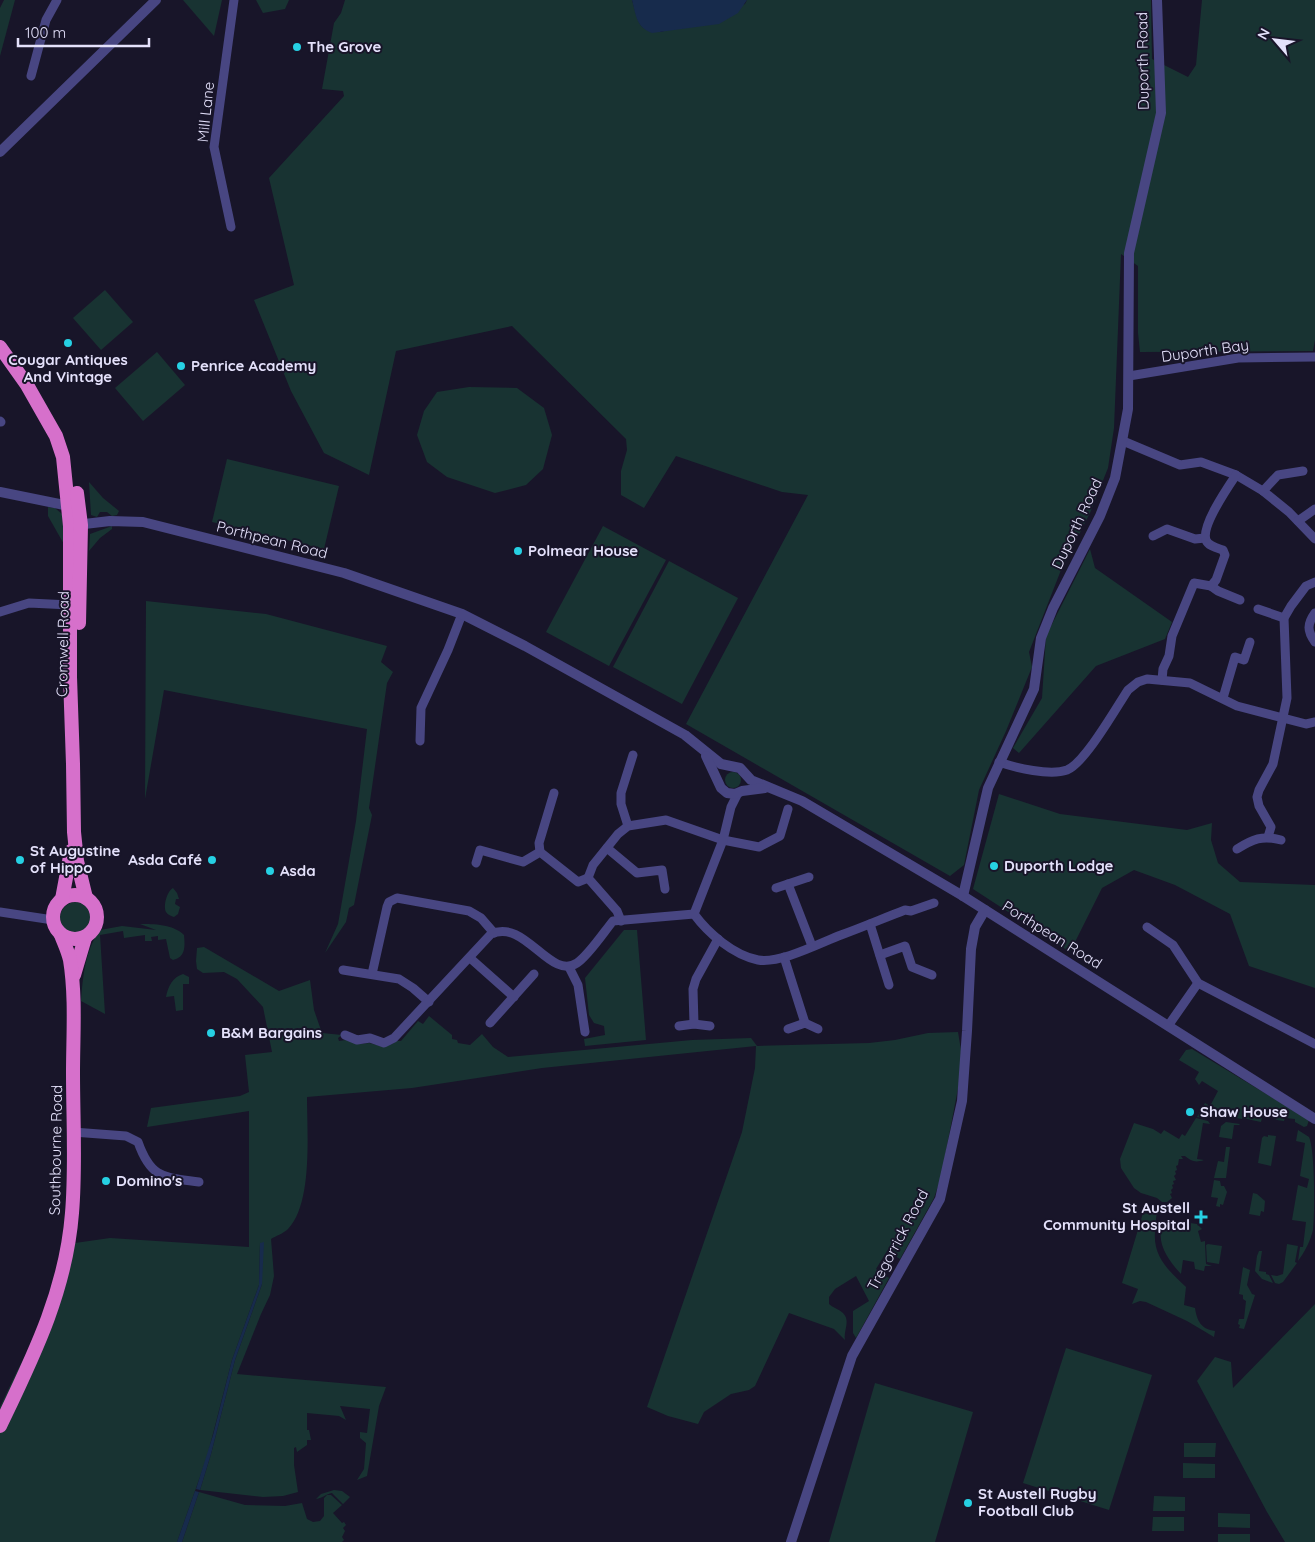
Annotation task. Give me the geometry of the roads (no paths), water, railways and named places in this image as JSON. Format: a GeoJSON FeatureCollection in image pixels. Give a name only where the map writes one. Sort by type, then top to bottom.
{"type":"FeatureCollection","features":[{"type":"Feature","properties":{"kind":"highway"},"geometry":{"type":"LineString","coordinates":[[0,335],[33,378],[64,438],[72,468],[76,525]]}},
{"type":"Feature","properties":{"kind":"highway"},"geometry":{"type":"LineString","coordinates":[[0,347],[23,380],[56,436],[63,457],[69,506],[76,525]]}},
{"type":"Feature","properties":{"kind":"highway","name":"Cromwell Road"},"geometry":{"type":"LineString","coordinates":[[74,764],[70,710],[70,605],[76,525]]}},
{"type":"Feature","properties":{"kind":"highway","name":"Cromwell Road"},"geometry":{"type":"LineString","coordinates":[[76,525],[78,706],[74,764],[74,832],[77,861],[86,898]]}},
{"type":"Feature","properties":{"kind":"highway","name":"Cromwell Road"},"geometry":{"type":"LineString","coordinates":[[62,900],[74,832]]}},
{"type":"Feature","properties":{"kind":"highway"},"geometry":{"type":"LineString","coordinates":[[76,895],[86,898],[95,907],[98,919],[92,933],[85,938],[76,940],[68,939],[61,935],[56,929],[53,920],[55,908],[62,900],[76,895]]}},
{"type":"Feature","properties":{"kind":"highway","name":"Southbourne Road"},"geometry":{"type":"LineString","coordinates":[[0,1426],[40,1343],[55,1302],[66,1254],[72,1214],[74,1176],[72,982],[69,958],[61,935]]}},
{"type":"Feature","properties":{"kind":"highway","name":"Southbourne Road"},"geometry":{"type":"LineString","coordinates":[[72,982],[85,938]]}},
{"type":"Feature","properties":{"kind":"street"},"geometry":{"type":"LineString","coordinates":[[31,76],[46,20],[58,0]]}},
{"type":"Feature","properties":{"kind":"street","name":"Mill Lane"},"geometry":{"type":"LineString","coordinates":[[231,227],[214,147],[234,0]]}},
{"type":"Feature","properties":{"kind":"street","name":"Duporth Road"},"geometry":{"type":"LineString","coordinates":[[963,896],[988,788],[1034,690],[1041,638],[1053,608],[1100,516],[1115,478],[1128,409],[1129,253],[1161,113],[1157,0]]}},
{"type":"Feature","properties":{"kind":"street"},"geometry":{"type":"LineString","coordinates":[[0,152],[152,1]]}},
{"type":"Feature","properties":{"kind":"street","name":"Duporth Bay"},"geometry":{"type":"LineString","coordinates":[[1129,376],[1238,358],[1315,357]]}},
{"type":"Feature","properties":{"kind":"street"},"geometry":{"type":"LineString","coordinates":[[1123,441],[1180,465],[1201,462],[1236,475],[1263,491],[1298,521],[1315,539]]}},
{"type":"Feature","properties":{"kind":"street"},"geometry":{"type":"LineString","coordinates":[[1263,491],[1278,475],[1303,471]]}},
{"type":"Feature","properties":{"kind":"street"},"geometry":{"type":"LineString","coordinates":[[1211,586],[1216,580],[1225,555],[1222,550],[1209,544],[1205,538],[1206,530],[1216,505],[1236,475]]}},
{"type":"Feature","properties":{"kind":"street"},"geometry":{"type":"LineString","coordinates":[[0,492],[69,506]]}},
{"type":"Feature","properties":{"kind":"street"},"geometry":{"type":"LineString","coordinates":[[1298,521],[1315,509]]}},
{"type":"Feature","properties":{"kind":"street","name":"Porthpean Road"},"geometry":{"type":"LineString","coordinates":[[76,525],[110,521],[143,522],[344,574],[462,614],[525,646],[685,735],[720,764],[740,768],[751,780],[802,802],[963,896],[1315,1119]]}},
{"type":"Feature","properties":{"kind":"street"},"geometry":{"type":"LineString","coordinates":[[1154,536],[1167,529],[1195,539],[1205,538]]}},
{"type":"Feature","properties":{"kind":"street"},"geometry":{"type":"LineString","coordinates":[[1268,836],[1271,827],[1259,806],[1257,797],[1273,764],[1287,698],[1284,618],[1306,586],[1315,582]]}},
{"type":"Feature","properties":{"kind":"street"},"geometry":{"type":"LineString","coordinates":[[1162,680],[1163,669],[1169,656],[1172,636],[1194,583],[1211,586],[1240,600]]}},
{"type":"Feature","properties":{"kind":"street"},"geometry":{"type":"LineString","coordinates":[[0,612],[30,604],[70,605]]}},
{"type":"Feature","properties":{"kind":"street"},"geometry":{"type":"LineString","coordinates":[[1258,609],[1284,618]]}},
{"type":"Feature","properties":{"kind":"street"},"geometry":{"type":"LineString","coordinates":[[1315,613],[1310,621],[1308,630],[1315,642]]}},
{"type":"Feature","properties":{"kind":"street"},"geometry":{"type":"LineString","coordinates":[[420,742],[421,708],[448,650],[462,614]]}},
{"type":"Feature","properties":{"kind":"street"},"geometry":{"type":"LineString","coordinates":[[1222,698],[1235,657],[1244,660],[1250,642]]}},
{"type":"Feature","properties":{"kind":"street"},"geometry":{"type":"LineString","coordinates":[[999,762],[1015,768],[1057,772],[1070,769],[1086,754],[1128,690],[1138,682],[1147,679],[1190,683],[1237,706],[1306,724],[1315,722]]}},
{"type":"Feature","properties":{"kind":"street","name":"Porthpean Road"},"geometry":{"type":"LineString","coordinates":[[703,751],[722,788],[730,794],[768,788]]}},
{"type":"Feature","properties":{"kind":"street"},"geometry":{"type":"LineString","coordinates":[[628,826],[621,804],[621,793],[633,755]]}},
{"type":"Feature","properties":{"kind":"street"},"geometry":{"type":"LineString","coordinates":[[728,816],[719,776],[721,772],[732,766]]}},
{"type":"Feature","properties":{"kind":"street"},"geometry":{"type":"LineString","coordinates":[[694,914],[722,840],[728,816],[746,783],[745,773]]}},
{"type":"Feature","properties":{"kind":"street"},"geometry":{"type":"LineString","coordinates":[[554,792],[539,843],[540,852],[578,882],[588,878],[593,865],[618,834],[628,826],[666,820],[722,840],[759,847],[780,836],[788,809]]}},
{"type":"Feature","properties":{"kind":"street"},"geometry":{"type":"LineString","coordinates":[[1237,849],[1248,842],[1268,836],[1281,840]]}},
{"type":"Feature","properties":{"kind":"street"},"geometry":{"type":"LineString","coordinates":[[607,848],[637,872],[662,870],[665,889]]}},
{"type":"Feature","properties":{"kind":"street"},"geometry":{"type":"LineString","coordinates":[[476,863],[480,850],[523,862],[540,852]]}},
{"type":"Feature","properties":{"kind":"street"},"geometry":{"type":"LineString","coordinates":[[776,888],[809,877]]}},
{"type":"Feature","properties":{"kind":"street"},"geometry":{"type":"LineString","coordinates":[[588,878],[617,911],[622,921]]}},
{"type":"Feature","properties":{"kind":"street"},"geometry":{"type":"LineString","coordinates":[[788,884],[812,946]]}},
{"type":"Feature","properties":{"kind":"street"},"geometry":{"type":"LineString","coordinates":[[372,974],[387,906],[389,902],[396,898],[469,911],[481,918],[494,933]]}},
{"type":"Feature","properties":{"kind":"street"},"geometry":{"type":"LineString","coordinates":[[694,914],[703,926],[718,939],[757,960],[768,960],[784,957],[905,910],[912,912],[934,903]]}},
{"type":"Feature","properties":{"kind":"street","name":"Tregorrick Road"},"geometry":{"type":"LineString","coordinates":[[791,1542],[852,1356],[940,1199],[964,1089],[971,949],[975,927],[985,910]]}},
{"type":"Feature","properties":{"kind":"street"},"geometry":{"type":"LineString","coordinates":[[0,912],[53,920]]}},
{"type":"Feature","properties":{"kind":"street"},"geometry":{"type":"LineString","coordinates":[[345,1035],[357,1040],[367,1038],[384,1043],[390,1041],[494,933],[503,931],[520,936],[554,962],[562,967],[569,967],[579,962],[613,921],[694,914]]}},
{"type":"Feature","properties":{"kind":"street"},"geometry":{"type":"LineString","coordinates":[[870,924],[889,984]]}},
{"type":"Feature","properties":{"kind":"street"},"geometry":{"type":"LineString","coordinates":[[1147,927],[1173,945],[1198,983],[1315,1044]]}},
{"type":"Feature","properties":{"kind":"street"},"geometry":{"type":"LineString","coordinates":[[694,1024],[693,989],[696,979],[718,939]]}},
{"type":"Feature","properties":{"kind":"street"},"geometry":{"type":"LineString","coordinates":[[880,955],[905,946],[912,967],[932,975]]}},
{"type":"Feature","properties":{"kind":"street"},"geometry":{"type":"LineString","coordinates":[[784,957],[805,1023]]}},
{"type":"Feature","properties":{"kind":"street"},"geometry":{"type":"LineString","coordinates":[[470,958],[514,997]]}},
{"type":"Feature","properties":{"kind":"street"},"geometry":{"type":"LineString","coordinates":[[569,967],[578,985],[585,1032]]}},
{"type":"Feature","properties":{"kind":"street"},"geometry":{"type":"LineString","coordinates":[[343,970],[399,979],[429,1002]]}},
{"type":"Feature","properties":{"kind":"street"},"geometry":{"type":"LineString","coordinates":[[490,1023],[534,974]]}},
{"type":"Feature","properties":{"kind":"street"},"geometry":{"type":"LineString","coordinates":[[1168,1026],[1198,983]]}},
{"type":"Feature","properties":{"kind":"street"},"geometry":{"type":"LineString","coordinates":[[788,1029],[805,1023],[818,1029]]}},
{"type":"Feature","properties":{"kind":"street"},"geometry":{"type":"LineString","coordinates":[[679,1026],[694,1024],[710,1026]]}},
{"type":"Feature","properties":{"kind":"street"},"geometry":{"type":"LineString","coordinates":[[73,1132],[126,1136],[138,1142],[142,1153],[152,1169],[157,1173],[163,1176],[198,1182]]}},
{"type":"Feature","properties":{"kind":"water"},"geometry":{"type":"Polygon","coordinates":[[[632,0],[747,0],[738,13],[719,24],[652,33],[640,24],[632,0]]]}},
{"type":"Feature","properties":{"kind":"water"},"geometry":{"type":"Polygon","coordinates":[[[264,1242],[262,1284],[235,1360],[200,1490],[196,1489],[213,1435],[232,1360],[259,1285],[260,1243],[264,1242]]]}},
{"type":"Feature","properties":{"kind":"water"},"geometry":{"type":"Polygon","coordinates":[[[195,1491],[199,1492],[182,1542],[177,1542],[195,1491]]]}},
{"type":"Feature","properties":{"kind":"place","name":"The Grove"},"geometry":{"type":"Point","coordinates":[297,47]}},
{"type":"Feature","properties":{"kind":"place","name":"Cougar Antiques And Vintage"},"geometry":{"type":"Point","coordinates":[68,343]}},
{"type":"Feature","properties":{"kind":"place","name":"Penrice Academy"},"geometry":{"type":"Point","coordinates":[181,366]}},
{"type":"Feature","properties":{"kind":"place","name":"Polmear House"},"geometry":{"type":"Point","coordinates":[518,551]}},
{"type":"Feature","properties":{"kind":"place","name":"St Augustine of Hippo"},"geometry":{"type":"Point","coordinates":[20,860]}},
{"type":"Feature","properties":{"kind":"place","name":"Asda Café"},"geometry":{"type":"Point","coordinates":[212,860]}},
{"type":"Feature","properties":{"kind":"place","name":"Duporth Lodge"},"geometry":{"type":"Point","coordinates":[994,866]}},
{"type":"Feature","properties":{"kind":"place","name":"Asda"},"geometry":{"type":"Point","coordinates":[270,871]}},
{"type":"Feature","properties":{"kind":"place","name":"B&M Bargains"},"geometry":{"type":"Point","coordinates":[211,1033]}},
{"type":"Feature","properties":{"kind":"place","name":"Shaw House"},"geometry":{"type":"Point","coordinates":[1190,1112]}},
{"type":"Feature","properties":{"kind":"place","name":"Domino's"},"geometry":{"type":"Point","coordinates":[106,1181]}},
{"type":"Feature","properties":{"kind":"place","name":"St Austell Community Hospital"},"geometry":{"type":"Point","coordinates":[1201,1217]}},
{"type":"Feature","properties":{"kind":"place","name":"St Austell Rugby Football Club"},"geometry":{"type":"Point","coordinates":[968,1503]}}]}
